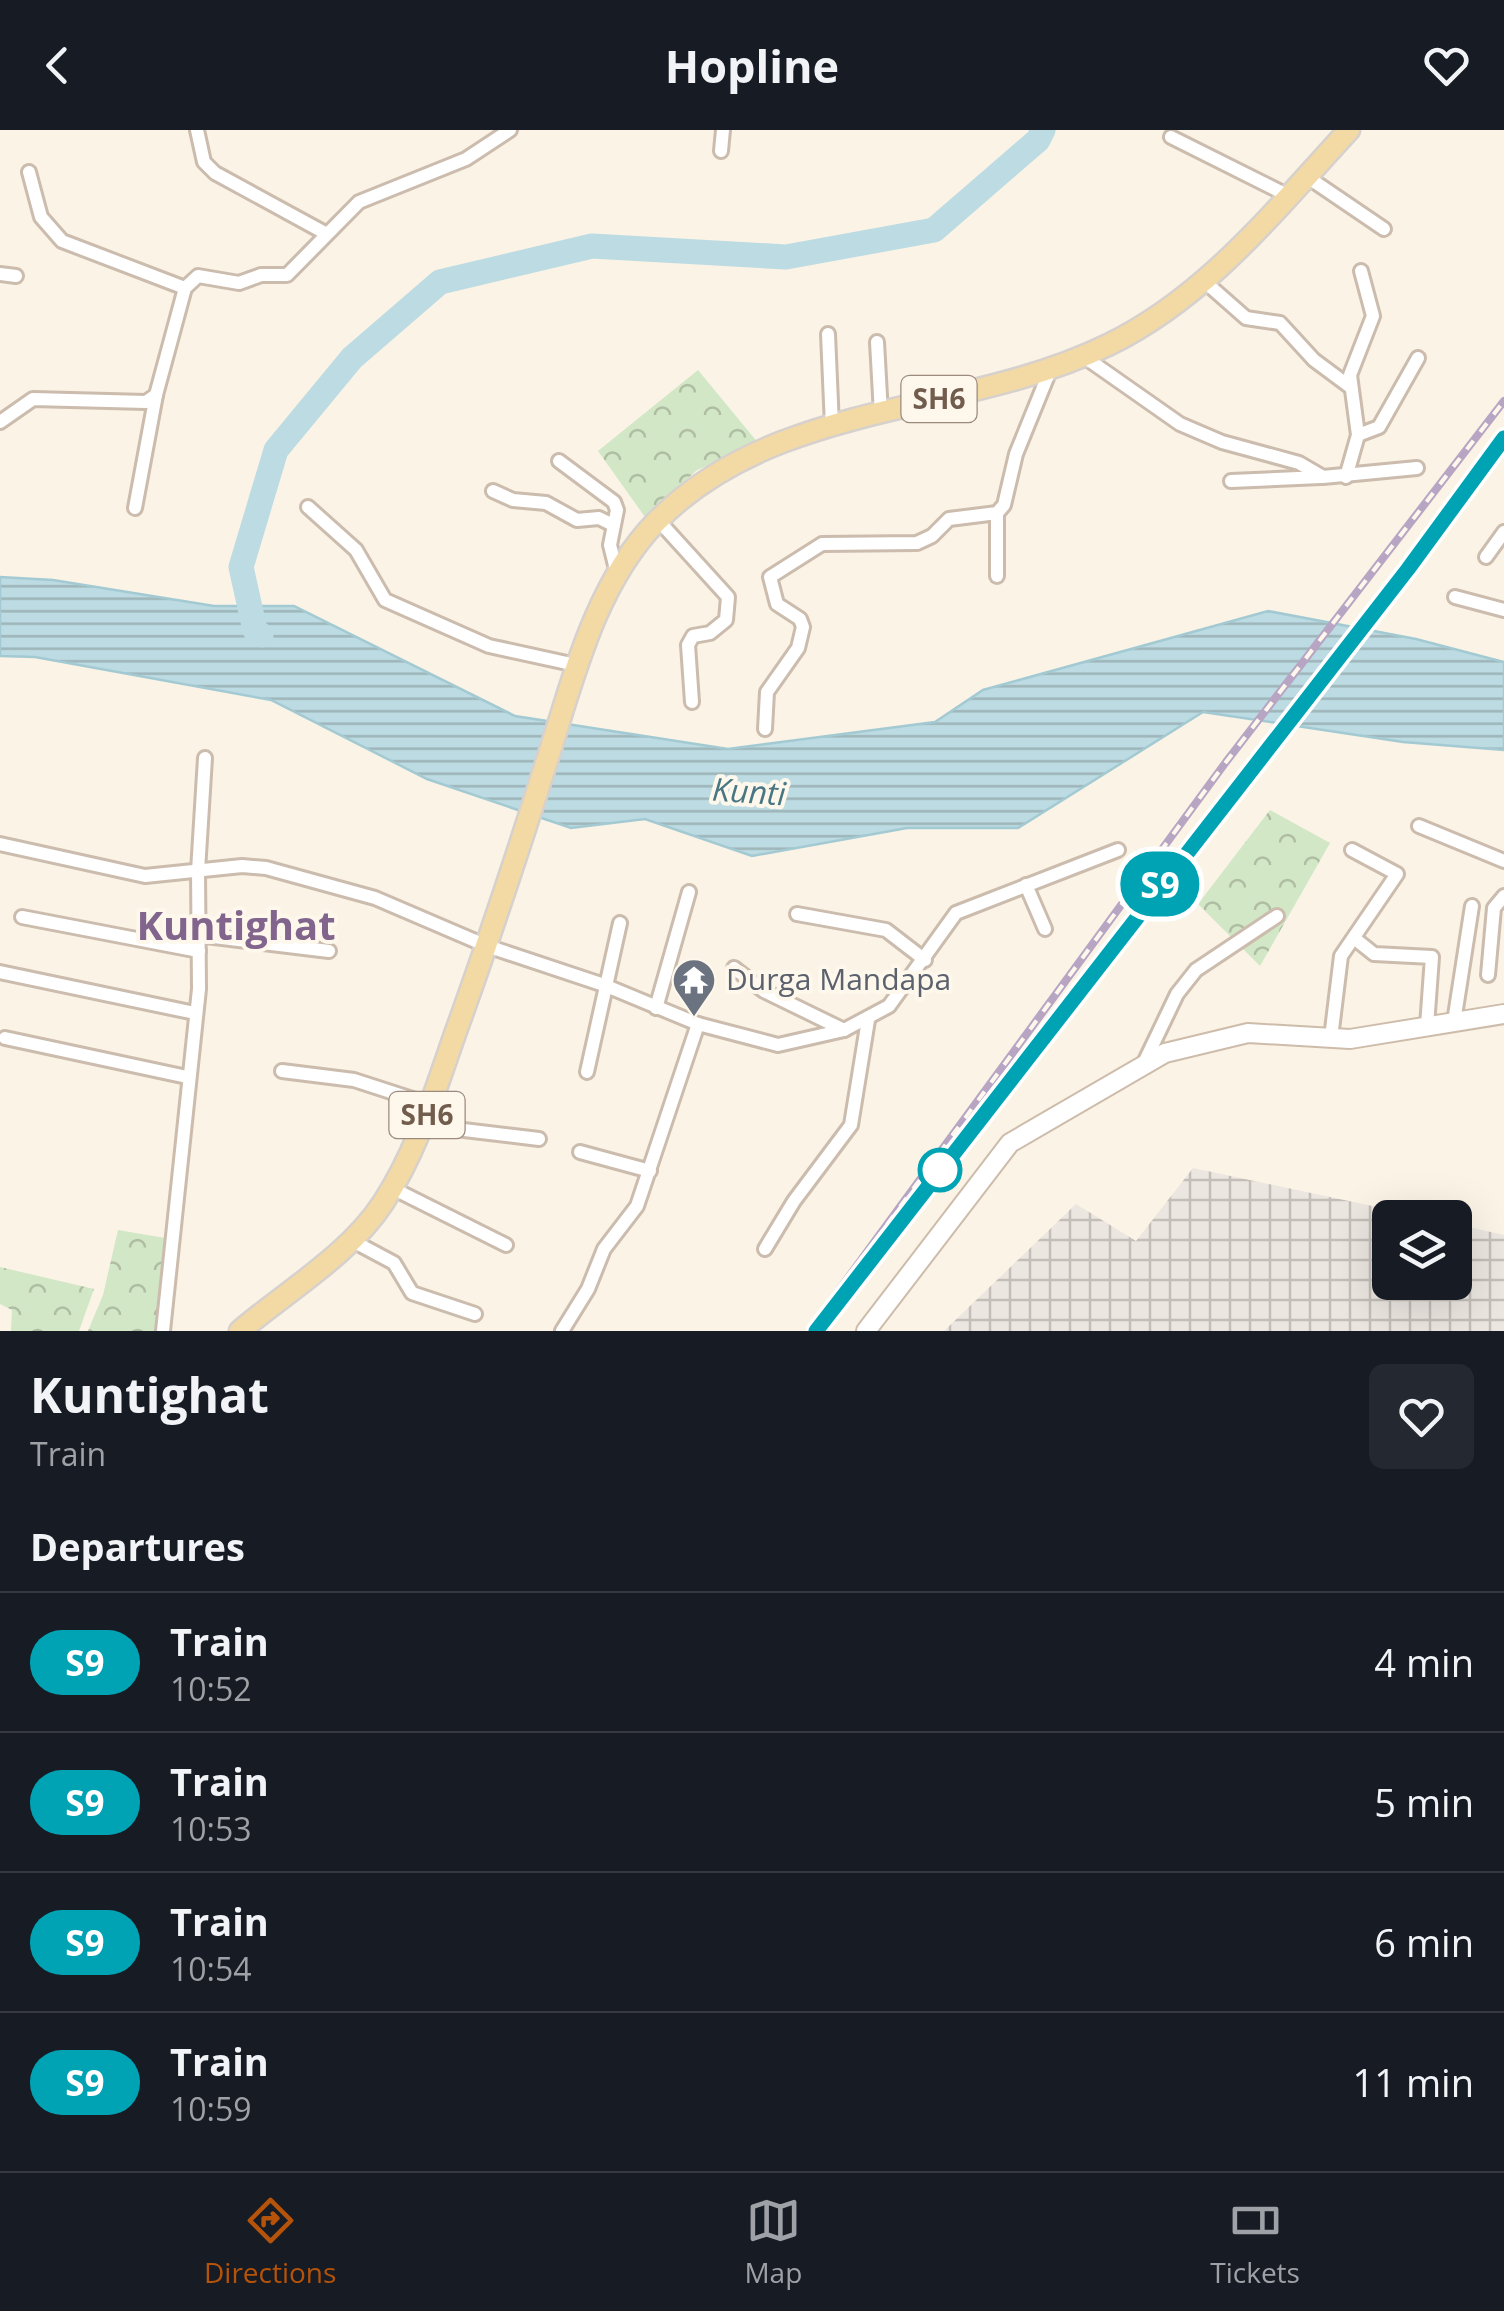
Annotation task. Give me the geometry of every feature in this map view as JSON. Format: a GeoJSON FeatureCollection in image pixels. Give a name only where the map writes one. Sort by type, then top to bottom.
{"type":"FeatureCollection","features":[{"type":"Feature","properties":{"kind":"main road","name":"SH6"},"geometry":{"type":"LineString","coordinates":[[240,1331],[350,1240],[392,1188],[431,1105],[487,946],[576,666],[617,573],[658,520],[699,486],[744,457],[832,426],[1051,368],[1136,331],[1204,281],[1349,130]]}},
{"type":"Feature","properties":{"kind":"main road"},"geometry":{"type":"LineString","coordinates":[[866,1331],[1010,1143],[1165,1053],[1248,1032],[1331,1038],[1504,1014]]}},
{"type":"Feature","properties":{"kind":"street"},"geometry":{"type":"LineString","coordinates":[[198,130],[204,162],[215,173],[325,233]]}},
{"type":"Feature","properties":{"kind":"street"},"geometry":{"type":"LineString","coordinates":[[136,508],[156,394],[185,288],[198,276],[239,283],[261,276],[288,275],[325,233],[360,202],[466,159],[510,130]]}},
{"type":"Feature","properties":{"kind":"street"},"geometry":{"type":"LineString","coordinates":[[721,150],[724,130]]}},
{"type":"Feature","properties":{"kind":"street"},"geometry":{"type":"LineString","coordinates":[[1171,137],[1288,196]]}},
{"type":"Feature","properties":{"kind":"street"},"geometry":{"type":"LineString","coordinates":[[28,172],[40,217],[62,241],[185,288]]}},
{"type":"Feature","properties":{"kind":"street"},"geometry":{"type":"LineString","coordinates":[[1306,176],[1384,229]]}},
{"type":"Feature","properties":{"kind":"street"},"geometry":{"type":"LineString","coordinates":[[1346,477],[1358,435],[1348,386],[1373,316],[1361,271]]}},
{"type":"Feature","properties":{"kind":"street"},"geometry":{"type":"LineString","coordinates":[[0,274],[16,276]]}},
{"type":"Feature","properties":{"kind":"street"},"geometry":{"type":"LineString","coordinates":[[1204,281],[1246,318],[1280,324],[1314,360],[1348,386]]}},
{"type":"Feature","properties":{"kind":"street"},"geometry":{"type":"LineString","coordinates":[[828,334],[832,426]]}},
{"type":"Feature","properties":{"kind":"street"},"geometry":{"type":"LineString","coordinates":[[877,342],[880,414]]}},
{"type":"Feature","properties":{"kind":"street"},"geometry":{"type":"LineString","coordinates":[[1082,356],[1160,414],[1190,430],[1283,458],[1323,477]]}},
{"type":"Feature","properties":{"kind":"street"},"geometry":{"type":"LineString","coordinates":[[1358,435],[1378,428],[1418,358]]}},
{"type":"Feature","properties":{"kind":"street"},"geometry":{"type":"LineString","coordinates":[[997,576],[997,513],[1004,505],[1016,454],[1051,368]]}},
{"type":"Feature","properties":{"kind":"street"},"geometry":{"type":"LineString","coordinates":[[0,422],[33,399],[132,403],[146,402],[156,394]]}},
{"type":"Feature","properties":{"kind":"street"},"geometry":{"type":"LineString","coordinates":[[559,461],[614,502],[610,545],[617,573]]}},
{"type":"Feature","properties":{"kind":"street"},"geometry":{"type":"LineString","coordinates":[[1231,482],[1346,477],[1417,468]]}},
{"type":"Feature","properties":{"kind":"street"},"geometry":{"type":"LineString","coordinates":[[493,491],[508,498],[546,502],[577,520],[599,518],[613,525]]}},
{"type":"Feature","properties":{"kind":"street"},"geometry":{"type":"LineString","coordinates":[[308,507],[356,550],[385,600],[489,646],[576,666]]}},
{"type":"Feature","properties":{"kind":"street"},"geometry":{"type":"LineString","coordinates":[[765,729],[767,692],[798,648],[803,627],[800,619],[778,604],[770,586],[774,573],[822,544],[917,543],[949,519],[997,513]]}},
{"type":"Feature","properties":{"kind":"street"},"geometry":{"type":"LineString","coordinates":[[658,520],[728,597],[726,620],[710,633],[693,636],[688,644],[692,702]]}},
{"type":"Feature","properties":{"kind":"street"},"geometry":{"type":"LineString","coordinates":[[1486,557],[1504,532]]}},
{"type":"Feature","properties":{"kind":"street"},"geometry":{"type":"LineString","coordinates":[[1456,597],[1504,610]]}},
{"type":"Feature","properties":{"kind":"street"},"geometry":{"type":"LineString","coordinates":[[163,1331],[195,1012],[198,871],[206,758]]}},
{"type":"Feature","properties":{"kind":"street"},"geometry":{"type":"LineString","coordinates":[[1419,826],[1504,862]]}},
{"type":"Feature","properties":{"kind":"street"},"geometry":{"type":"LineString","coordinates":[[0,844],[145,876],[242,866],[277,871],[400,907],[487,946],[604,986],[698,1024],[778,1045],[844,1030],[868,1020],[905,990],[956,913],[1118,850]]}},
{"type":"Feature","properties":{"kind":"street"},"geometry":{"type":"LineString","coordinates":[[1331,1038],[1338,965],[1397,874],[1352,850]]}},
{"type":"Feature","properties":{"kind":"street"},"geometry":{"type":"LineString","coordinates":[[1026,885],[1045,929]]}},
{"type":"Feature","properties":{"kind":"street"},"geometry":{"type":"LineString","coordinates":[[656,1008],[689,892]]}},
{"type":"Feature","properties":{"kind":"street"},"geometry":{"type":"LineString","coordinates":[[1488,976],[1494,908],[1504,896]]}},
{"type":"Feature","properties":{"kind":"street"},"geometry":{"type":"LineString","coordinates":[[1454,1022],[1472,906]]}},
{"type":"Feature","properties":{"kind":"street"},"geometry":{"type":"LineString","coordinates":[[797,914],[886,930],[925,960]]}},
{"type":"Feature","properties":{"kind":"street"},"geometry":{"type":"LineString","coordinates":[[1143,1066],[1177,994],[1196,970],[1277,916]]}},
{"type":"Feature","properties":{"kind":"street"},"geometry":{"type":"LineString","coordinates":[[22,918],[199,951]]}},
{"type":"Feature","properties":{"kind":"street"},"geometry":{"type":"LineString","coordinates":[[586,1072],[620,922]]}},
{"type":"Feature","properties":{"kind":"street"},"geometry":{"type":"LineString","coordinates":[[198,935],[330,951]]}},
{"type":"Feature","properties":{"kind":"street"},"geometry":{"type":"LineString","coordinates":[[1354,938],[1374,954],[1432,957],[1427,1026]]}},
{"type":"Feature","properties":{"kind":"street"},"geometry":{"type":"LineString","coordinates":[[734,968],[764,992],[844,1030]]}},
{"type":"Feature","properties":{"kind":"street"},"geometry":{"type":"LineString","coordinates":[[0,972],[195,1012]]}},
{"type":"Feature","properties":{"kind":"street"},"geometry":{"type":"LineString","coordinates":[[765,1250],[794,1200],[851,1125],[868,1020]]}},
{"type":"Feature","properties":{"kind":"street"},"geometry":{"type":"LineString","coordinates":[[562,1331],[588,1289],[604,1249],[632,1217],[698,1024]]}},
{"type":"Feature","properties":{"kind":"street"},"geometry":{"type":"LineString","coordinates":[[5,1038],[187,1077]]}},
{"type":"Feature","properties":{"kind":"street"},"geometry":{"type":"LineString","coordinates":[[282,1071],[354,1080],[431,1105]]}},
{"type":"Feature","properties":{"kind":"street"},"geometry":{"type":"LineString","coordinates":[[422,1125],[539,1139]]}},
{"type":"Feature","properties":{"kind":"street"},"geometry":{"type":"LineString","coordinates":[[580,1152],[650,1171]]}},
{"type":"Feature","properties":{"kind":"street"},"geometry":{"type":"LineString","coordinates":[[392,1188],[506,1245]]}},
{"type":"Feature","properties":{"kind":"street"},"geometry":{"type":"LineString","coordinates":[[350,1240],[394,1262],[412,1293],[474,1314]]}},
{"type":"Feature","properties":{"kind":"shaded area"},"geometry":{"type":"Polygon","coordinates":[[[1193,1168],[1372,1206],[1372,1300],[1472,1300],[1472,1228],[1504,1235],[1504,1331],[944,1331],[1076,1204],[1136,1241],[1193,1168]]]}},
{"type":"Feature","properties":{"kind":"green space"},"geometry":{"type":"Polygon","coordinates":[[[698,370],[759,444],[697,470],[645,517],[598,451],[698,370]]]}},
{"type":"Feature","properties":{"kind":"green space"},"geometry":{"type":"Polygon","coordinates":[[[1270,810],[1330,843],[1260,966],[1198,904],[1270,810]]]}},
{"type":"Feature","properties":{"kind":"green space"},"geometry":{"type":"Polygon","coordinates":[[[118,1230],[171,1239],[160,1331],[88,1331],[103,1295],[118,1230]]]}},
{"type":"Feature","properties":{"kind":"green space"},"geometry":{"type":"Polygon","coordinates":[[[0,1267],[94,1289],[79,1331],[11,1331],[12,1310],[0,1304],[0,1267]]]}},
{"type":"Feature","properties":{"kind":"water","name":"Kunti"},"geometry":{"type":"Polygon","coordinates":[[[0,577],[53,580],[214,606],[294,606],[515,716],[728,749],[935,722],[983,690],[1268,611],[1416,639],[1504,662],[1504,750],[1403,742],[1203,712],[1018,828],[907,828],[752,856],[645,819],[571,828],[427,779],[271,700],[35,657],[0,656],[0,577]]]}},
{"type":"Feature","properties":{"kind":"waterway"},"geometry":{"type":"LineString","coordinates":[[261,635],[255,630],[241,567],[276,450],[352,358],[440,282],[592,246],[786,257],[934,230],[1038,140],[1043,130]]}},
{"type":"Feature","properties":{"kind":"railway"},"geometry":{"type":"LineString","coordinates":[[809,1331],[1226,762],[1504,401]]}},
{"type":"Feature","properties":{"kind":"railway"},"geometry":{"type":"LineString","coordinates":[[1039,1042],[1408,569],[1504,438]]}},
{"type":"Feature","properties":{"kind":"train","name":"S9"},"geometry":{"type":"LineString","coordinates":[[816,1331],[1408,569],[1504,438]]}},
{"type":"Feature","properties":{"kind":"place","name":"Durga Mandapa"},"geometry":{"type":"Point","coordinates":[694,1018]}},
{"type":"Feature","properties":{"kind":"district","name":"Kuntighat"},"geometry":{"type":"Point","coordinates":[236,926]}}]}
